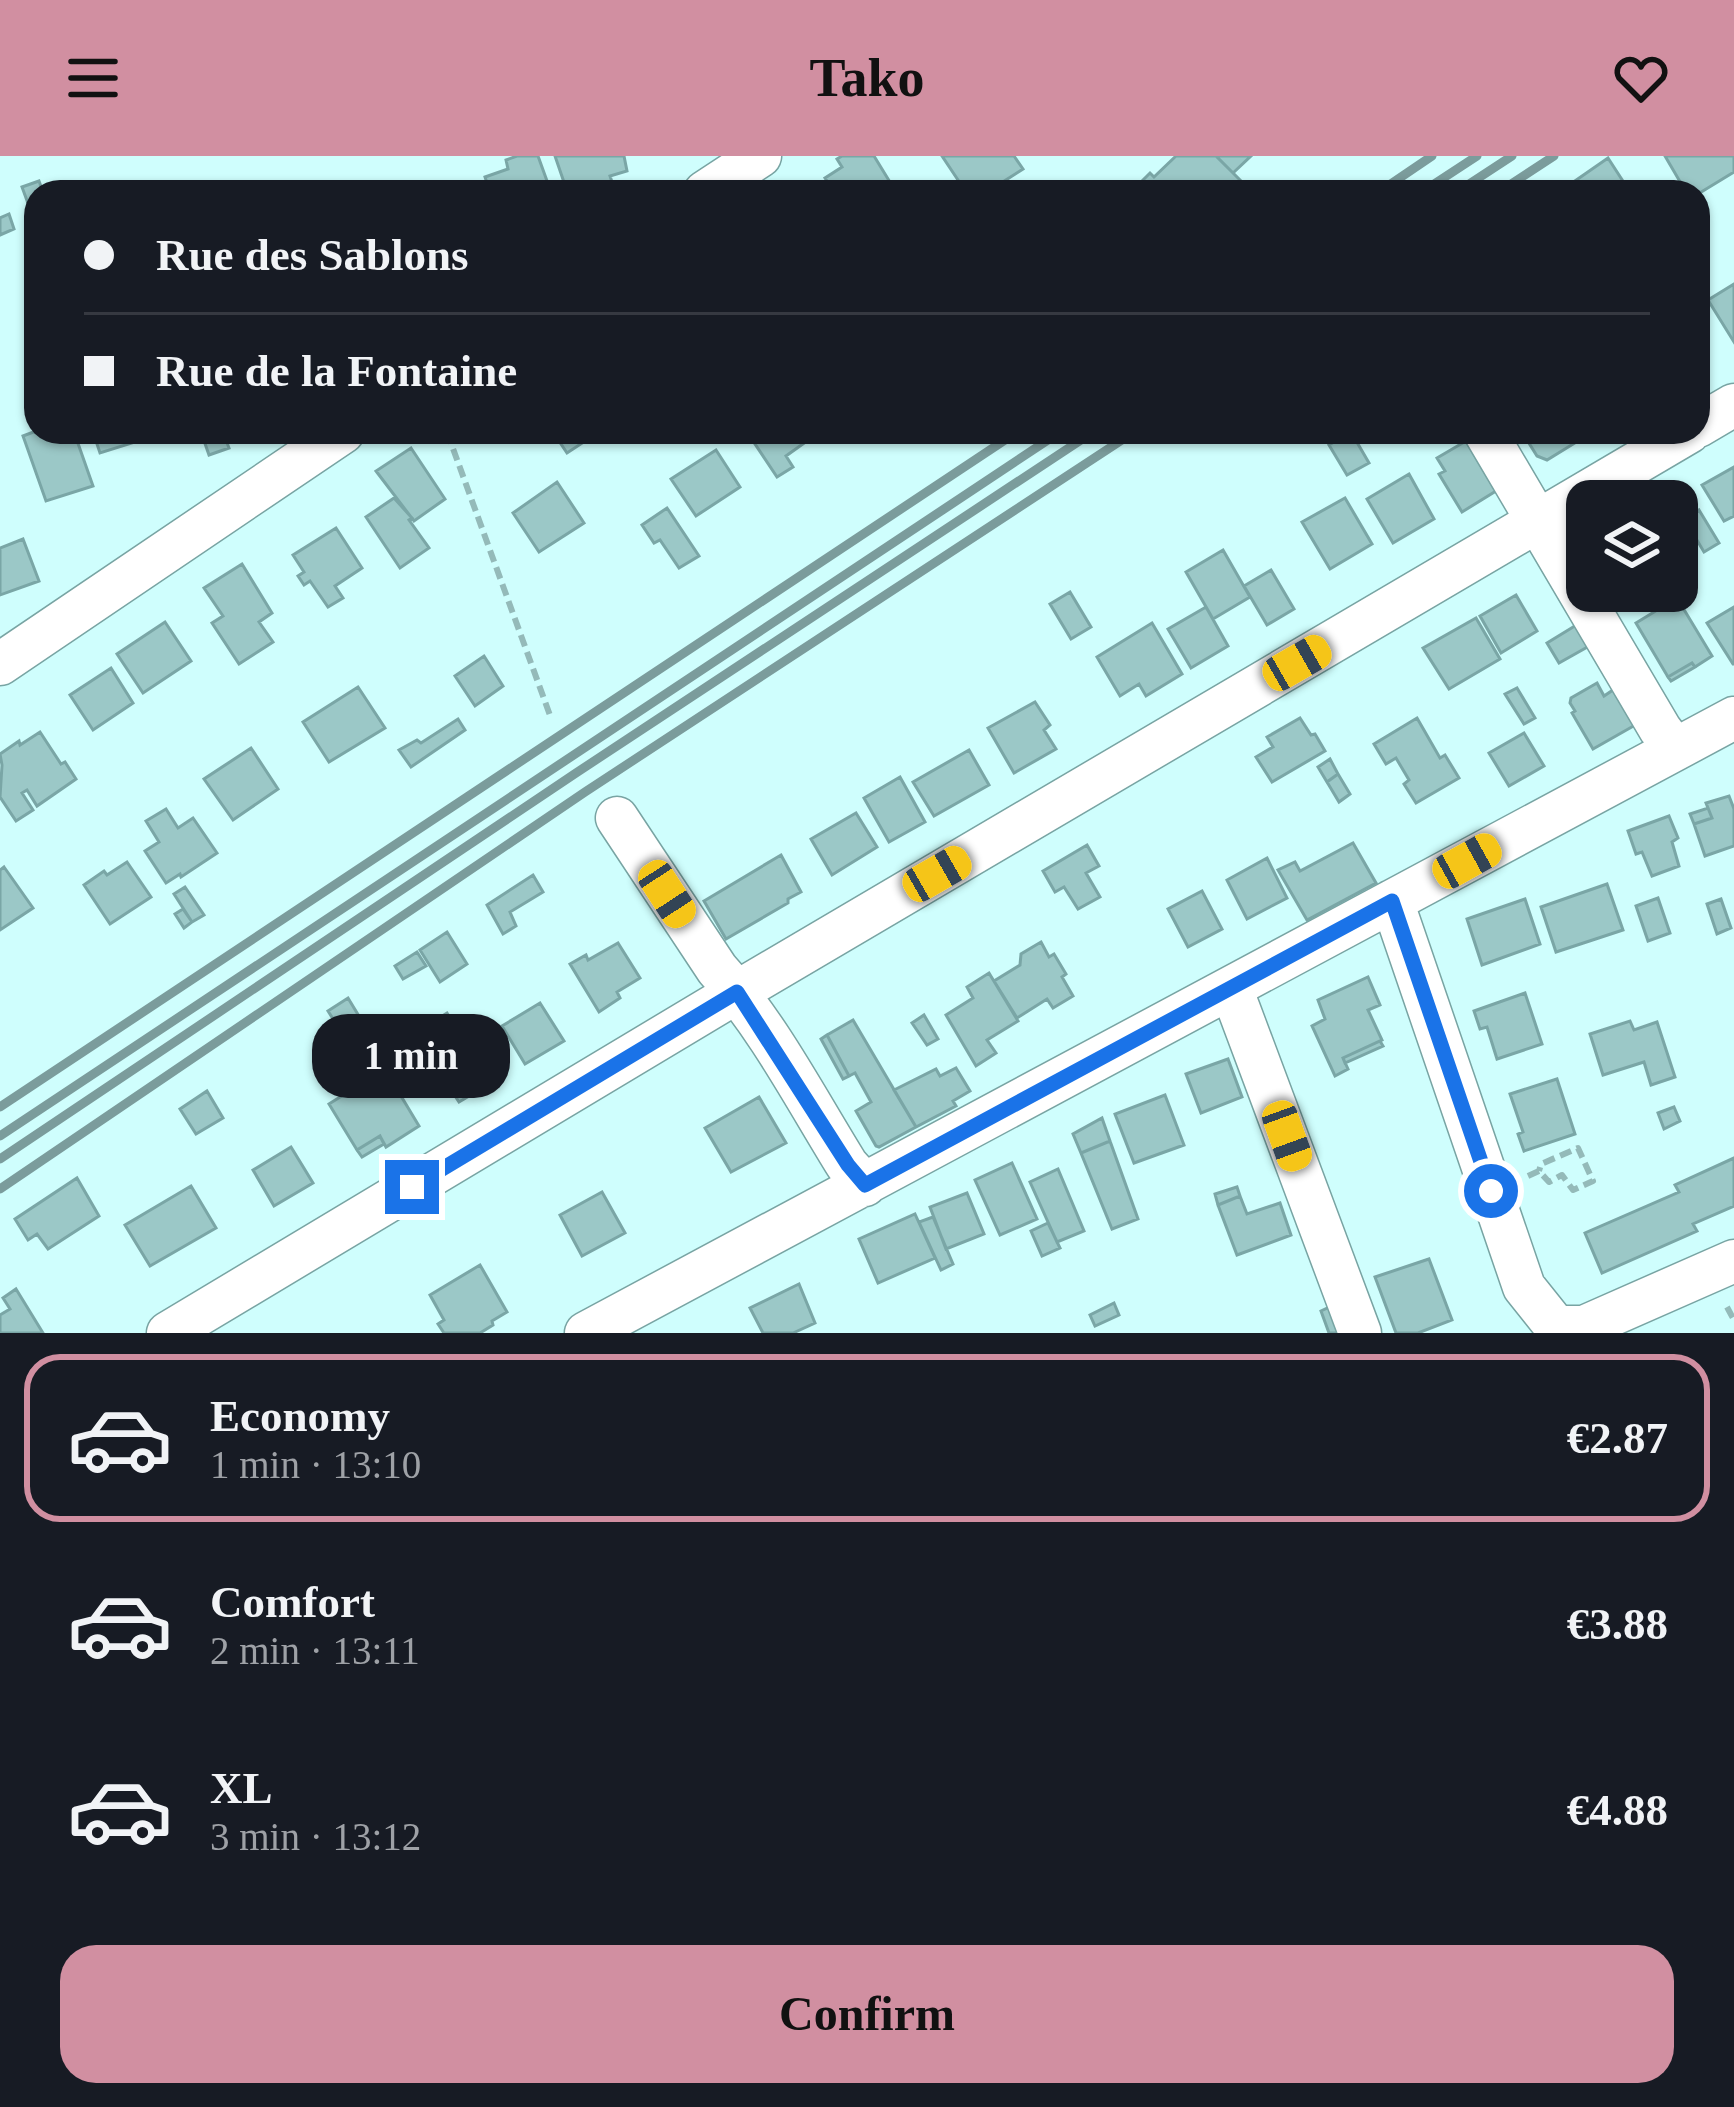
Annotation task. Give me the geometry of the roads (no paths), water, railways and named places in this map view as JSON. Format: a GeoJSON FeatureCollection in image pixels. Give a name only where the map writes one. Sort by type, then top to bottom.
{"type":"FeatureCollection","features":[{"type":"Feature","properties":{"kind":"street"},"geometry":{"type":"LineString","coordinates":[[723,180],[760,156]]}},
{"type":"Feature","properties":{"kind":"street"},"geometry":{"type":"LineString","coordinates":[[0,664],[326,444]]}},
{"type":"Feature","properties":{"kind":"street"},"geometry":{"type":"LineString","coordinates":[[1492,444],[1675,749]]}},
{"type":"Feature","properties":{"kind":"street"},"geometry":{"type":"LineString","coordinates":[[168,1333],[1669,444]]}},
{"type":"Feature","properties":{"kind":"street"},"geometry":{"type":"LineString","coordinates":[[586,1333],[639,1321],[865,1185],[1734,718]]}},
{"type":"Feature","properties":{"kind":"street"},"geometry":{"type":"LineString","coordinates":[[617,818],[865,1185]]}},
{"type":"Feature","properties":{"kind":"street"},"geometry":{"type":"LineString","coordinates":[[1392,901],[1524,1287],[1556,1327],[1584,1327],[1734,1261]]}},
{"type":"Feature","properties":{"kind":"street"},"geometry":{"type":"LineString","coordinates":[[1232,988],[1360,1333]]}},
{"type":"Feature","properties":{"kind":"railway"},"geometry":{"type":"LineString","coordinates":[[1397,180],[1432,156]]}},
{"type":"Feature","properties":{"kind":"railway"},"geometry":{"type":"LineString","coordinates":[[1440,180],[1477,156]]}},
{"type":"Feature","properties":{"kind":"railway"},"geometry":{"type":"LineString","coordinates":[[1475,180],[1512,156]]}},
{"type":"Feature","properties":{"kind":"railway"},"geometry":{"type":"LineString","coordinates":[[1517,180],[1554,156]]}},
{"type":"Feature","properties":{"kind":"railway"},"geometry":{"type":"LineString","coordinates":[[0,1107],[999,444]]}},
{"type":"Feature","properties":{"kind":"railway"},"geometry":{"type":"LineString","coordinates":[[0,1136],[1042,444]]}},
{"type":"Feature","properties":{"kind":"railway"},"geometry":{"type":"LineString","coordinates":[[0,1159],[1075,444]]}},
{"type":"Feature","properties":{"kind":"railway"},"geometry":{"type":"LineString","coordinates":[[0,1189],[585,792],[1116,444]]}}]}
